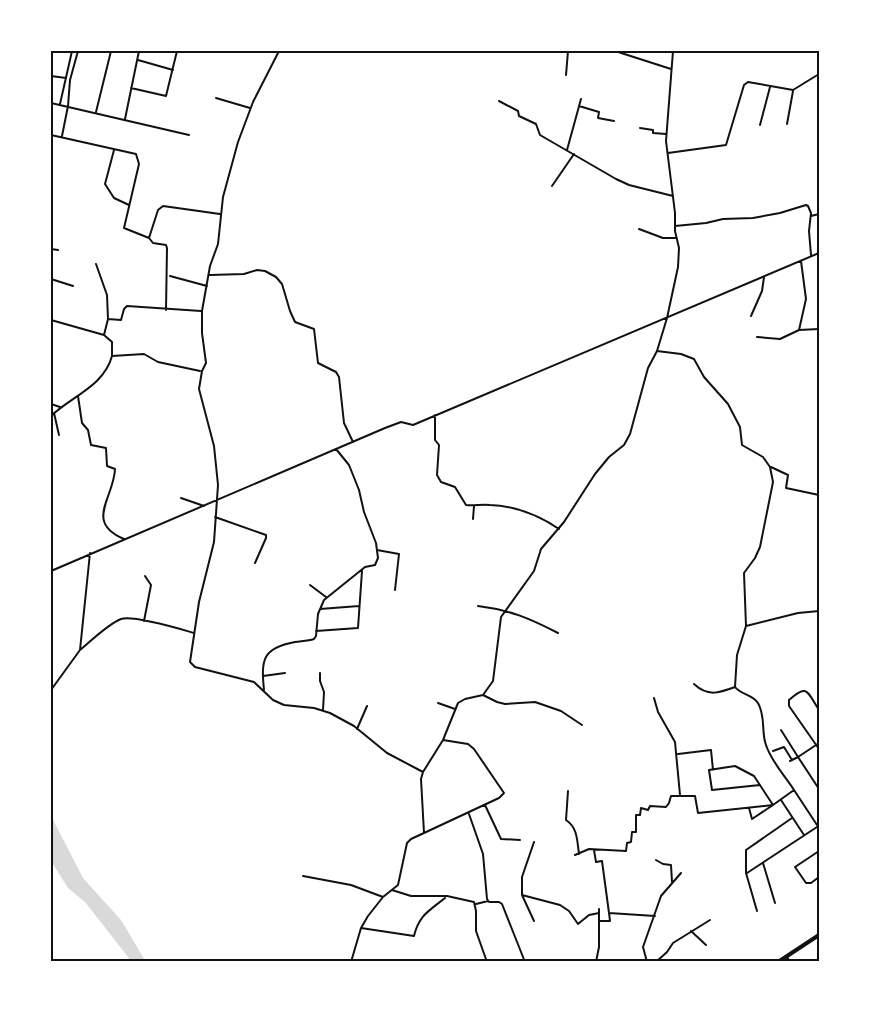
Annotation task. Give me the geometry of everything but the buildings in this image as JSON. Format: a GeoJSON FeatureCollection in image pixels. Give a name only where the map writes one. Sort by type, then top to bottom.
{"type":"FeatureCollection","features":[{"type":"Feature","properties":{"kind":"main road"},"geometry":{"type":"LineString","coordinates":[[778,962],[819,934]]}},
{"type":"Feature","properties":{"kind":"street"},"geometry":{"type":"LineString","coordinates":[[60,104],[72,51]]}},
{"type":"Feature","properties":{"kind":"street"},"geometry":{"type":"LineString","coordinates":[[62,138],[70,80],[78,51]]}},
{"type":"Feature","properties":{"kind":"street"},"geometry":{"type":"LineString","coordinates":[[96,112],[111,51]]}},
{"type":"Feature","properties":{"kind":"street"},"geometry":{"type":"LineString","coordinates":[[125,119],[139,51]]}},
{"type":"Feature","properties":{"kind":"street"},"geometry":{"type":"LineString","coordinates":[[131,88],[166,96],[177,51]]}},
{"type":"Feature","properties":{"kind":"street"},"geometry":{"type":"LineString","coordinates":[[279,51],[250,108],[238,142],[220,214],[218,244],[210,266],[202,311],[206,363],[202,371],[200,389],[212,431],[216,461],[216,501],[214,542],[199,602],[190,660],[193,666],[254,682],[273,700],[284,705],[322,710],[357,729],[387,753],[423,772]]}},
{"type":"Feature","properties":{"kind":"street"},"geometry":{"type":"LineString","coordinates":[[566,75],[569,51],[590,51]]}},
{"type":"Feature","properties":{"kind":"street"},"geometry":{"type":"LineString","coordinates":[[615,51],[672,69]]}},
{"type":"Feature","properties":{"kind":"street"},"geometry":{"type":"LineString","coordinates":[[424,833],[421,783],[423,772],[443,740],[455,709],[465,699],[483,694],[491,685],[495,676],[500,624],[506,610],[534,571],[541,549],[559,529],[595,474],[609,457],[624,445],[630,434],[648,368],[657,351],[667,318],[679,254],[666,134],[673,51]]}},
{"type":"Feature","properties":{"kind":"street"},"geometry":{"type":"LineString","coordinates":[[137,59],[173,70]]}},
{"type":"Feature","properties":{"kind":"street"},"geometry":{"type":"LineString","coordinates":[[668,153],[726,145],[744,85],[751,81],[770,87],[793,90],[819,75]]}},
{"type":"Feature","properties":{"kind":"street"},"geometry":{"type":"LineString","coordinates":[[51,76],[70,80]]}},
{"type":"Feature","properties":{"kind":"street"},"geometry":{"type":"LineString","coordinates":[[760,125],[770,87]]}},
{"type":"Feature","properties":{"kind":"street"},"geometry":{"type":"LineString","coordinates":[[787,123],[793,90]]}},
{"type":"Feature","properties":{"kind":"street"},"geometry":{"type":"LineString","coordinates":[[216,98],[250,108]]}},
{"type":"Feature","properties":{"kind":"street"},"geometry":{"type":"LineString","coordinates":[[567,150],[581,99]]}},
{"type":"Feature","properties":{"kind":"street"},"geometry":{"type":"LineString","coordinates":[[499,101],[518,111],[519,116],[536,124],[540,135],[621,182],[673,196]]}},
{"type":"Feature","properties":{"kind":"street"},"geometry":{"type":"LineString","coordinates":[[51,103],[189,135]]}},
{"type":"Feature","properties":{"kind":"street"},"geometry":{"type":"LineString","coordinates":[[579,106],[599,112],[598,118],[614,122]]}},
{"type":"Feature","properties":{"kind":"street"},"geometry":{"type":"LineString","coordinates":[[640,128],[653,130],[653,133],[666,134]]}},
{"type":"Feature","properties":{"kind":"street"},"geometry":{"type":"LineString","coordinates":[[51,135],[136,154],[139,160],[124,228],[149,238],[153,243],[166,245],[168,276],[166,310]]}},
{"type":"Feature","properties":{"kind":"street"},"geometry":{"type":"LineString","coordinates":[[114,150],[105,184],[114,198],[129,205]]}},
{"type":"Feature","properties":{"kind":"street"},"geometry":{"type":"LineString","coordinates":[[552,186],[574,154]]}},
{"type":"Feature","properties":{"kind":"street"},"geometry":{"type":"LineString","coordinates":[[149,238],[158,210],[163,206],[220,214]]}},
{"type":"Feature","properties":{"kind":"street"},"geometry":{"type":"LineString","coordinates":[[675,225],[753,218],[808,206],[811,216],[809,231],[812,256]]}},
{"type":"Feature","properties":{"kind":"street"},"geometry":{"type":"LineString","coordinates":[[811,216],[819,214]]}},
{"type":"Feature","properties":{"kind":"street"},"geometry":{"type":"LineString","coordinates":[[639,229],[663,238],[677,238]]}},
{"type":"Feature","properties":{"kind":"street"},"geometry":{"type":"LineString","coordinates":[[51,249],[58,250]]}},
{"type":"Feature","properties":{"kind":"street"},"geometry":{"type":"LineString","coordinates":[[51,571],[401,422],[413,425],[819,253]]}},
{"type":"Feature","properties":{"kind":"street"},"geometry":{"type":"LineString","coordinates":[[800,330],[806,299],[801,261]]}},
{"type":"Feature","properties":{"kind":"street"},"geometry":{"type":"LineString","coordinates":[[96,264],[107,295],[108,319],[105,335]]}},
{"type":"Feature","properties":{"kind":"street"},"geometry":{"type":"LineString","coordinates":[[210,275],[244,274],[261,270],[276,277],[282,284],[296,322],[314,329],[318,363],[336,372],[339,377],[344,423],[353,442]]}},
{"type":"Feature","properties":{"kind":"street"},"geometry":{"type":"LineString","coordinates":[[168,276],[207,286]]}},
{"type":"Feature","properties":{"kind":"street"},"geometry":{"type":"LineString","coordinates":[[751,316],[762,291],[764,277]]}},
{"type":"Feature","properties":{"kind":"street"},"geometry":{"type":"LineString","coordinates":[[51,279],[73,286]]}},
{"type":"Feature","properties":{"kind":"street"},"geometry":{"type":"LineString","coordinates":[[108,319],[121,320],[127,306],[202,311]]}},
{"type":"Feature","properties":{"kind":"street"},"geometry":{"type":"LineString","coordinates":[[51,320],[105,335],[112,342],[112,356],[105,373],[52,415],[59,435]]}},
{"type":"Feature","properties":{"kind":"street"},"geometry":{"type":"LineString","coordinates":[[757,337],[780,339],[800,330],[819,329]]}},
{"type":"Feature","properties":{"kind":"street"},"geometry":{"type":"LineString","coordinates":[[657,351],[681,354],[694,359],[704,377],[728,404],[740,427],[741,445],[763,457],[770,467],[773,488],[761,542],[755,558],[744,573],[746,626],[737,655],[735,687],[754,698],[758,703],[762,713],[765,744],[794,790],[817,820],[818,828],[746,873]]}},
{"type":"Feature","properties":{"kind":"street"},"geometry":{"type":"LineString","coordinates":[[112,356],[144,354],[158,362],[202,371]]}},
{"type":"Feature","properties":{"kind":"street"},"geometry":{"type":"LineString","coordinates":[[78,396],[82,423],[88,429],[91,445],[106,448],[107,466],[114,469],[113,484],[102,513],[104,522],[117,536],[124,539]]}},
{"type":"Feature","properties":{"kind":"street"},"geometry":{"type":"LineString","coordinates":[[51,404],[60,407]]}},
{"type":"Feature","properties":{"kind":"street"},"geometry":{"type":"LineString","coordinates":[[435,415],[435,440],[439,445],[437,475],[441,482],[455,487],[466,505],[487,504],[519,509],[537,515],[559,529]]}},
{"type":"Feature","properties":{"kind":"street"},"geometry":{"type":"LineString","coordinates":[[264,690],[262,663],[268,653],[288,644],[312,640],[316,632],[319,609],[326,597],[362,569],[376,564],[377,550],[352,471],[336,449]]}},
{"type":"Feature","properties":{"kind":"street"},"geometry":{"type":"LineString","coordinates":[[770,467],[788,475],[786,489],[819,495]]}},
{"type":"Feature","properties":{"kind":"street"},"geometry":{"type":"LineString","coordinates":[[181,498],[204,506]]}},
{"type":"Feature","properties":{"kind":"street"},"geometry":{"type":"LineString","coordinates":[[473,519],[474,506]]}},
{"type":"Feature","properties":{"kind":"street"},"geometry":{"type":"LineString","coordinates":[[215,517],[266,535],[255,563]]}},
{"type":"Feature","properties":{"kind":"street"},"geometry":{"type":"LineString","coordinates":[[377,550],[399,554],[395,590]]}},
{"type":"Feature","properties":{"kind":"street"},"geometry":{"type":"LineString","coordinates":[[80,650],[90,554]]}},
{"type":"Feature","properties":{"kind":"street"},"geometry":{"type":"LineString","coordinates":[[316,632],[357,629],[362,569]]}},
{"type":"Feature","properties":{"kind":"street"},"geometry":{"type":"LineString","coordinates":[[144,621],[151,585],[145,576]]}},
{"type":"Feature","properties":{"kind":"street"},"geometry":{"type":"LineString","coordinates":[[310,585],[326,597]]}},
{"type":"Feature","properties":{"kind":"street"},"geometry":{"type":"LineString","coordinates":[[319,609],[359,606]]}},
{"type":"Feature","properties":{"kind":"street"},"geometry":{"type":"LineString","coordinates":[[478,606],[506,610],[534,620],[558,633]]}},
{"type":"Feature","properties":{"kind":"street"},"geometry":{"type":"LineString","coordinates":[[746,626],[819,610]]}},
{"type":"Feature","properties":{"kind":"street"},"geometry":{"type":"LineString","coordinates":[[51,690],[80,650],[119,620],[127,618],[194,633]]}},
{"type":"Feature","properties":{"kind":"street"},"geometry":{"type":"LineString","coordinates":[[263,676],[285,672]]}},
{"type":"Feature","properties":{"kind":"street"},"geometry":{"type":"LineString","coordinates":[[320,673],[324,692],[322,710]]}},
{"type":"Feature","properties":{"kind":"street"},"geometry":{"type":"LineString","coordinates":[[694,684],[709,693],[723,692],[735,687]]}},
{"type":"Feature","properties":{"kind":"street"},"geometry":{"type":"LineString","coordinates":[[819,710],[807,692],[803,690],[789,700],[789,706],[819,749]]}},
{"type":"Feature","properties":{"kind":"street"},"geometry":{"type":"LineString","coordinates":[[483,694],[505,704],[535,702],[561,711],[582,725]]}},
{"type":"Feature","properties":{"kind":"street"},"geometry":{"type":"LineString","coordinates":[[654,698],[658,712],[673,735],[678,754],[680,795]]}},
{"type":"Feature","properties":{"kind":"street"},"geometry":{"type":"LineString","coordinates":[[438,702],[455,709]]}},
{"type":"Feature","properties":{"kind":"street"},"geometry":{"type":"LineString","coordinates":[[357,729],[367,706]]}},
{"type":"Feature","properties":{"kind":"street"},"geometry":{"type":"LineString","coordinates":[[781,730],[819,789]]}},
{"type":"Feature","properties":{"kind":"street"},"geometry":{"type":"LineString","coordinates":[[351,962],[361,928],[368,916],[383,897],[398,885],[407,843],[411,839],[485,805],[504,793],[474,749],[468,744],[443,740]]}},
{"type":"Feature","properties":{"kind":"street"},"geometry":{"type":"LineString","coordinates":[[773,751],[784,747],[791,761],[817,744]]}},
{"type":"Feature","properties":{"kind":"street"},"geometry":{"type":"LineString","coordinates":[[678,754],[711,750],[713,770]]}},
{"type":"Feature","properties":{"kind":"street"},"geometry":{"type":"LineString","coordinates":[[759,785],[712,790],[709,770],[735,766],[754,776],[773,805]]}},
{"type":"Feature","properties":{"kind":"street"},"geometry":{"type":"LineString","coordinates":[[749,807],[752,819],[794,790]]}},
{"type":"Feature","properties":{"kind":"street"},"geometry":{"type":"LineString","coordinates":[[568,792],[566,820],[573,826],[579,854]]}},
{"type":"Feature","properties":{"kind":"street"},"geometry":{"type":"LineString","coordinates":[[575,855],[593,849],[626,851],[627,843],[631,842],[632,832],[636,831],[636,815],[640,815],[641,808],[648,810],[650,806],[666,807],[671,796],[695,796],[698,813],[773,805]]}},
{"type":"Feature","properties":{"kind":"street"},"geometry":{"type":"LineString","coordinates":[[781,799],[804,835]]}},
{"type":"Feature","properties":{"kind":"street"},"geometry":{"type":"LineString","coordinates":[[485,805],[501,839],[520,840]]}},
{"type":"Feature","properties":{"kind":"street"},"geometry":{"type":"LineString","coordinates":[[468,813],[483,854],[488,901]]}},
{"type":"Feature","properties":{"kind":"street"},"geometry":{"type":"LineString","coordinates":[[757,911],[746,873],[747,848],[792,818]]}},
{"type":"Feature","properties":{"kind":"street"},"geometry":{"type":"LineString","coordinates":[[534,842],[522,877],[522,895],[534,921]]}},
{"type":"Feature","properties":{"kind":"street"},"geometry":{"type":"LineString","coordinates":[[593,849],[596,861],[602,861],[610,921],[600,921]]}},
{"type":"Feature","properties":{"kind":"street"},"geometry":{"type":"LineString","coordinates":[[819,851],[795,867],[806,883],[811,883],[819,877]]}},
{"type":"Feature","properties":{"kind":"street"},"geometry":{"type":"LineString","coordinates":[[656,860],[671,865],[672,882]]}},
{"type":"Feature","properties":{"kind":"street"},"geometry":{"type":"LineString","coordinates":[[763,862],[776,903]]}},
{"type":"Feature","properties":{"kind":"street"},"geometry":{"type":"LineString","coordinates":[[647,962],[643,947],[661,896],[681,873]]}},
{"type":"Feature","properties":{"kind":"street"},"geometry":{"type":"LineString","coordinates":[[303,876],[351,885],[383,897]]}},
{"type":"Feature","properties":{"kind":"street"},"geometry":{"type":"LineString","coordinates":[[392,890],[411,896],[447,896],[476,904],[488,901],[499,902],[502,904],[525,962]]}},
{"type":"Feature","properties":{"kind":"street"},"geometry":{"type":"LineString","coordinates":[[522,895],[560,904],[569,911],[578,924],[589,915],[599,911],[599,947],[596,962]]}},
{"type":"Feature","properties":{"kind":"street"},"geometry":{"type":"LineString","coordinates":[[361,928],[414,936],[417,923],[447,896]]}},
{"type":"Feature","properties":{"kind":"street"},"geometry":{"type":"LineString","coordinates":[[476,904],[476,931],[487,962]]}},
{"type":"Feature","properties":{"kind":"street"},"geometry":{"type":"LineString","coordinates":[[609,913],[655,916]]}},
{"type":"Feature","properties":{"kind":"street"},"geometry":{"type":"LineString","coordinates":[[656,962],[673,943],[710,920]]}},
{"type":"Feature","properties":{"kind":"street"},"geometry":{"type":"LineString","coordinates":[[691,931],[706,945]]}},
{"type":"Feature","properties":{"kind":"street"},"geometry":{"type":"LineString","coordinates":[[787,957],[790,962]]}},
{"type":"Feature","properties":{"kind":"shaded area"},"geometry":{"type":"Polygon","coordinates":[[[51,816],[83,878],[121,920],[146,962],[132,962],[85,902],[68,888],[51,861],[51,816]]]}}]}
